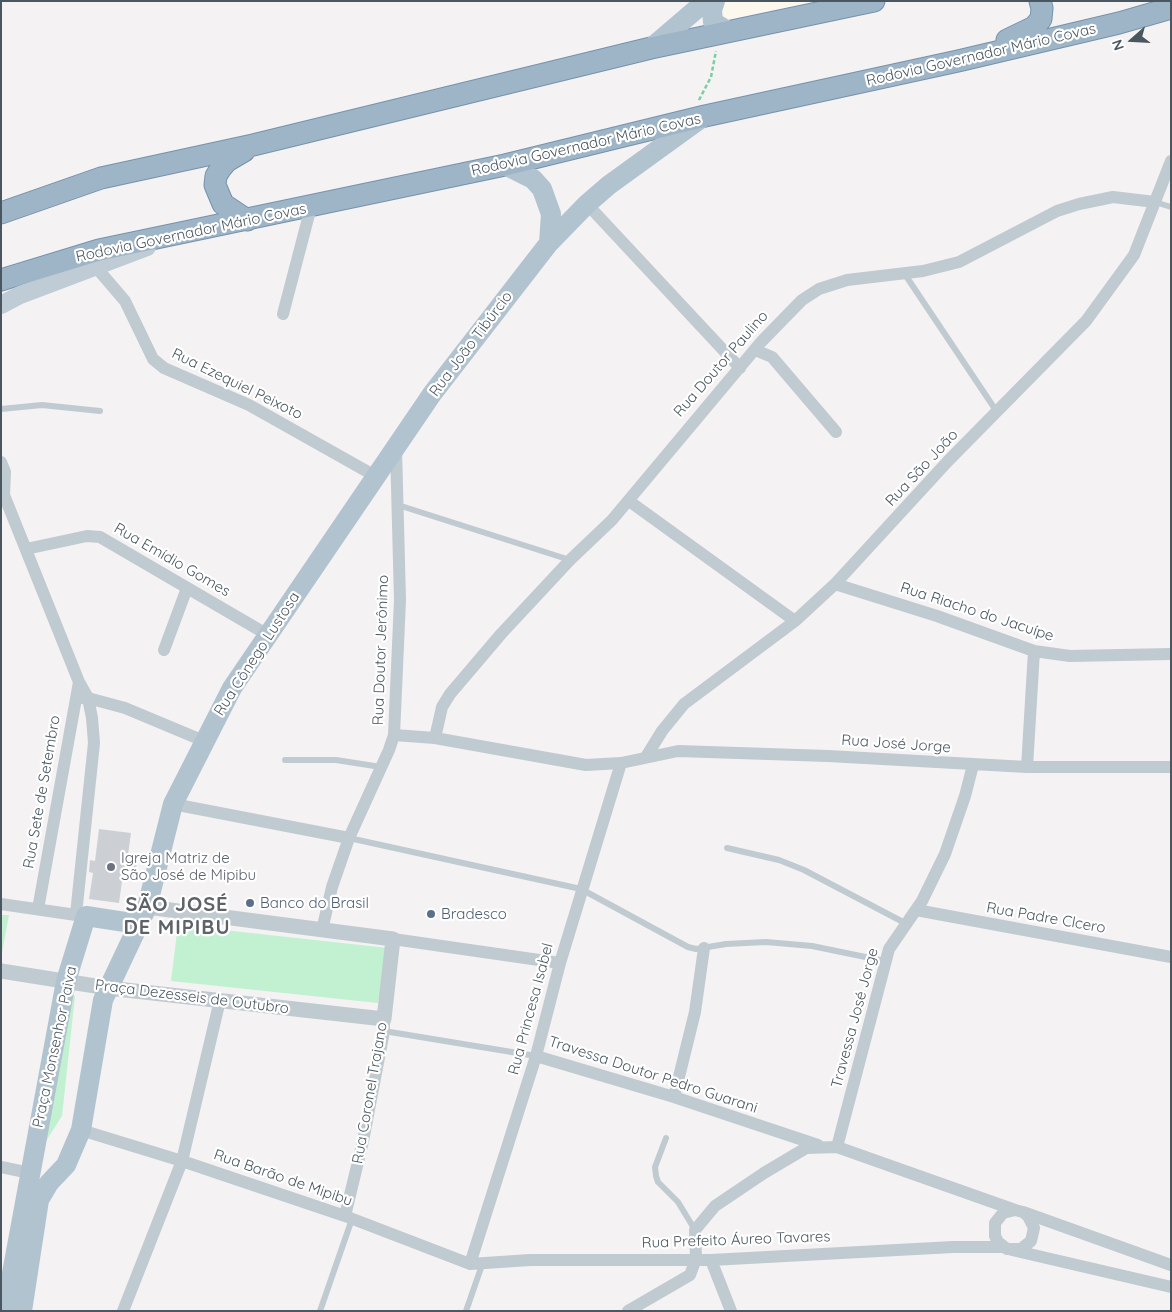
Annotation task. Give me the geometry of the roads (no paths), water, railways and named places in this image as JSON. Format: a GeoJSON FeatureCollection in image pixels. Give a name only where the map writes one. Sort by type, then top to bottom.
{"type":"FeatureCollection","features":[{"type":"Feature","properties":{"kind":"highway"},"geometry":{"type":"LineString","coordinates":[[958,61],[982,48],[1022,35],[1034,27],[1040,18],[1042,8],[1040,1]]}},
{"type":"Feature","properties":{"kind":"highway"},"geometry":{"type":"LineString","coordinates":[[1,213],[102,178],[253,145],[651,48],[860,2]]}},
{"type":"Feature","properties":{"kind":"highway","name":"Rodovia Governador Mário Covas"},"geometry":{"type":"LineString","coordinates":[[1,280],[99,250],[505,165],[696,118],[958,61],[1119,23],[1171,8]]}},
{"type":"Feature","properties":{"kind":"highway"},"geometry":{"type":"LineString","coordinates":[[247,220],[223,204],[215,185],[216,176],[227,161],[253,145]]}},
{"type":"Feature","properties":{"kind":"main road"},"geometry":{"type":"LineString","coordinates":[[651,48],[706,1]]}},
{"type":"Feature","properties":{"kind":"main road"},"geometry":{"type":"LineString","coordinates":[[715,1],[712,10],[714,22],[725,32]]}},
{"type":"Feature","properties":{"kind":"main road","name":"Rua João Tibúrcio"},"geometry":{"type":"LineString","coordinates":[[396,447],[432,394],[549,243],[587,204],[696,118]]}},
{"type":"Feature","properties":{"kind":"main road"},"geometry":{"type":"LineString","coordinates":[[505,165],[533,179],[542,189],[551,214],[549,243]]}},
{"type":"Feature","properties":{"kind":"main road"},"geometry":{"type":"LineString","coordinates":[[1,305],[20,295],[95,266],[190,232]]}},
{"type":"Feature","properties":{"kind":"main road","name":"Rua Cônego Lustosa"},"geometry":{"type":"LineString","coordinates":[[143,916],[173,804],[232,688],[325,548],[377,477],[396,447]]}},
{"type":"Feature","properties":{"kind":"main road"},"geometry":{"type":"LineString","coordinates":[[22,1311],[39,1200],[49,1183],[66,1165],[81,1130],[97,1027],[108,988],[143,916],[81,915]]}},
{"type":"Feature","properties":{"kind":"main road","name":"Praça Monsenhor Paiva"},"geometry":{"type":"LineString","coordinates":[[5,1311],[8,1259],[30,1172],[66,981],[80,942],[81,915]]}},
{"type":"Feature","properties":{"kind":"street","name":"Rua São João"},"geometry":{"type":"LineString","coordinates":[[646,757],[662,731],[684,704],[795,620],[835,584],[948,461],[1062,349],[1112,288],[1134,255],[1171,161]]}},
{"type":"Feature","properties":{"kind":"street","name":"Rua Doutor Paulino"},"geometry":{"type":"LineString","coordinates":[[434,738],[442,707],[450,694],[501,634],[570,560],[629,501],[691,423],[782,318],[802,300],[819,289],[847,280],[923,271],[959,262],[1057,211],[1079,204],[1113,197],[1155,202]]}},
{"type":"Feature","properties":{"kind":"street"},"geometry":{"type":"LineString","coordinates":[[587,204],[740,368]]}},
{"type":"Feature","properties":{"kind":"street"},"geometry":{"type":"LineString","coordinates":[[283,314],[311,207]]}},
{"type":"Feature","properties":{"kind":"street","name":"Rua Ezequiel Peixoto"},"geometry":{"type":"LineString","coordinates":[[95,266],[125,301],[153,359],[164,368],[249,405],[377,477]]}},
{"type":"Feature","properties":{"kind":"street"},"geometry":{"type":"LineString","coordinates":[[755,350],[772,357],[836,432]]}},
{"type":"Feature","properties":{"kind":"street","name":"Rua Doutor Jerônimo"},"geometry":{"type":"LineString","coordinates":[[322,930],[332,887],[349,838],[394,735],[400,618],[396,447]]}},
{"type":"Feature","properties":{"kind":"street"},"geometry":{"type":"LineString","coordinates":[[2,469],[3,493]]}},
{"type":"Feature","properties":{"kind":"street","name":"Rua Sete de Setembro"},"geometry":{"type":"LineString","coordinates":[[3,493],[79,682],[81,698],[38,908]]}},
{"type":"Feature","properties":{"kind":"street"},"geometry":{"type":"LineString","coordinates":[[629,501],[795,620]]}},
{"type":"Feature","properties":{"kind":"street","name":"Rua Emídio Gomes"},"geometry":{"type":"LineString","coordinates":[[26,549],[86,536],[100,537],[268,635]]}},
{"type":"Feature","properties":{"kind":"street","name":"Rua Riacho do Jacuípe"},"geometry":{"type":"LineString","coordinates":[[835,584],[937,616],[1034,651],[1070,656],[1171,654]]}},
{"type":"Feature","properties":{"kind":"street"},"geometry":{"type":"LineString","coordinates":[[164,650],[188,588]]}},
{"type":"Feature","properties":{"kind":"street"},"geometry":{"type":"LineString","coordinates":[[1027,767],[1034,651]]}},
{"type":"Feature","properties":{"kind":"street"},"geometry":{"type":"LineString","coordinates":[[1,904],[81,915],[94,743],[81,698],[125,708],[204,741]]}},
{"type":"Feature","properties":{"kind":"street","name":"Rua José Jorge"},"geometry":{"type":"LineString","coordinates":[[394,735],[434,738],[586,765],[621,763],[678,751],[828,756],[1027,767],[1171,767]]}},
{"type":"Feature","properties":{"kind":"street","name":"Rua Princesa Isabel"},"geometry":{"type":"LineString","coordinates":[[476,1264],[536,1056],[581,889],[621,763]]}},
{"type":"Feature","properties":{"kind":"street","name":"Travessa José Jorge"},"geometry":{"type":"LineString","coordinates":[[837,1147],[889,949],[905,923],[916,910],[950,842],[973,765]]}},
{"type":"Feature","properties":{"kind":"street"},"geometry":{"type":"LineString","coordinates":[[173,804],[349,838]]}},
{"type":"Feature","properties":{"kind":"street","name":"Rua Padre Clcero"},"geometry":{"type":"LineString","coordinates":[[916,910],[1171,957]]}},
{"type":"Feature","properties":{"kind":"street"},"geometry":{"type":"LineString","coordinates":[[143,916],[322,930],[560,964]]}},
{"type":"Feature","properties":{"kind":"street","name":"Rua Coronel Trajano"},"geometry":{"type":"LineString","coordinates":[[348,1217],[384,1025],[393,939]]}},
{"type":"Feature","properties":{"kind":"street"},"geometry":{"type":"LineString","coordinates":[[674,1097],[696,1012],[704,948]]}},
{"type":"Feature","properties":{"kind":"street","name":"Praça Dezesseis de Outubro"},"geometry":{"type":"LineString","coordinates":[[1,971],[108,988],[220,1000],[384,1025]]}},
{"type":"Feature","properties":{"kind":"street"},"geometry":{"type":"LineString","coordinates":[[123,1311],[182,1161],[220,1000]]}},
{"type":"Feature","properties":{"kind":"street","name":"Travessa Doutor Pedro Guarani"},"geometry":{"type":"LineString","coordinates":[[536,1056],[674,1097],[820,1146]]}},
{"type":"Feature","properties":{"kind":"street","name":"Rua Barão de Mipibu"},"geometry":{"type":"LineString","coordinates":[[81,1130],[182,1161],[348,1217],[476,1264]]}},
{"type":"Feature","properties":{"kind":"street"},"geometry":{"type":"LineString","coordinates":[[628,1311],[690,1275],[696,1259],[695,1230],[707,1214],[731,1194],[800,1150],[820,1146],[837,1147],[1171,1265]]}},
{"type":"Feature","properties":{"kind":"street"},"geometry":{"type":"LineString","coordinates":[[1,1167],[30,1172]]}},
{"type":"Feature","properties":{"kind":"street"},"geometry":{"type":"LineString","coordinates":[[1019,1211],[1028,1216],[1034,1228],[1031,1241],[1021,1249],[1005,1248],[995,1236],[995,1223],[1003,1213],[1019,1211]]}},
{"type":"Feature","properties":{"kind":"street","name":"Rua Prefeito Áureo Tavares"},"geometry":{"type":"LineString","coordinates":[[476,1264],[530,1260],[711,1260],[945,1248],[1005,1248],[1171,1287]]}},
{"type":"Feature","properties":{"kind":"street"},"geometry":{"type":"LineString","coordinates":[[711,1260],[731,1311]]}},
{"type":"Feature","properties":{"kind":"lane"},"geometry":{"type":"LineString","coordinates":[[1155,202],[1171,207]]}},
{"type":"Feature","properties":{"kind":"lane"},"geometry":{"type":"LineString","coordinates":[[904,273],[998,413]]}},
{"type":"Feature","properties":{"kind":"lane"},"geometry":{"type":"LineString","coordinates":[[1,409],[42,405],[100,411]]}},
{"type":"Feature","properties":{"kind":"lane"},"geometry":{"type":"LineString","coordinates":[[398,505],[570,560]]}},
{"type":"Feature","properties":{"kind":"lane"},"geometry":{"type":"LineString","coordinates":[[285,760],[336,760],[381,767]]}},
{"type":"Feature","properties":{"kind":"lane"},"geometry":{"type":"LineString","coordinates":[[349,838],[581,889],[688,947],[704,948],[726,944],[766,942],[812,946],[885,961]]}},
{"type":"Feature","properties":{"kind":"lane"},"geometry":{"type":"LineString","coordinates":[[727,848],[779,860],[804,870],[905,923]]}},
{"type":"Feature","properties":{"kind":"lane","name":"Travessa Doutor Pedro Guarani"},"geometry":{"type":"LineString","coordinates":[[384,1025],[536,1056]]}},
{"type":"Feature","properties":{"kind":"lane"},"geometry":{"type":"LineString","coordinates":[[666,1138],[655,1167],[656,1176],[658,1182],[678,1202],[695,1230]]}},
{"type":"Feature","properties":{"kind":"lane"},"geometry":{"type":"LineString","coordinates":[[320,1311],[348,1217]]}},
{"type":"Feature","properties":{"kind":"lane","name":"Rua Princesa Isabel"},"geometry":{"type":"LineString","coordinates":[[466,1311],[476,1264]]}},
{"type":"Feature","properties":{"kind":"place","name":"Igreja Matriz de São José de Mipibu"},"geometry":{"type":"Point","coordinates":[111,867]}},
{"type":"Feature","properties":{"kind":"place","name":"Banco do Brasil"},"geometry":{"type":"Point","coordinates":[250,903]}},
{"type":"Feature","properties":{"kind":"place","name":"Bradesco"},"geometry":{"type":"Point","coordinates":[431,914]}},
{"type":"Feature","properties":{"kind":"district","name":"SÃO JOSÉ DE MIPIBU"},"geometry":{"type":"Point","coordinates":[177,916]}}]}
